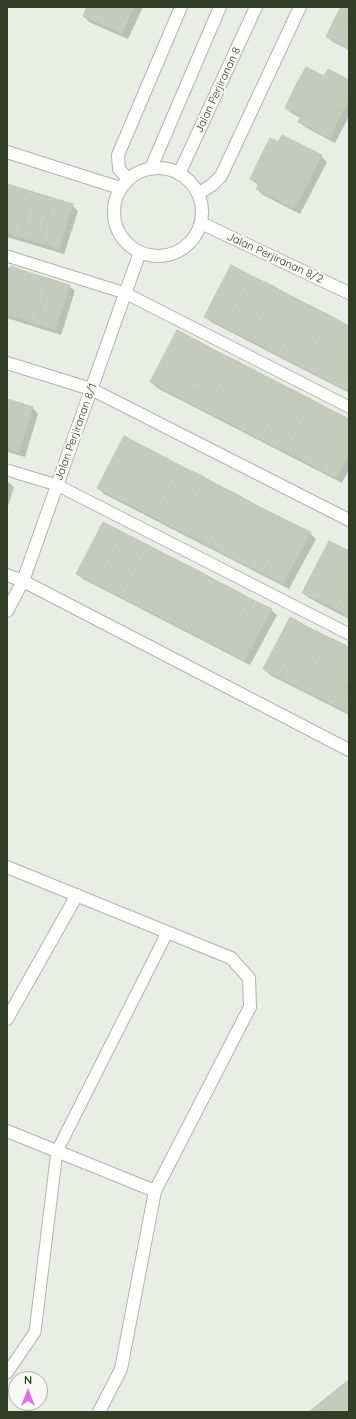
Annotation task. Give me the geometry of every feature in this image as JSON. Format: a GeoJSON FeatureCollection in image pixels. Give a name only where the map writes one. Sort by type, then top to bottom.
{"type":"FeatureCollection","features":[{"type":"Feature","properties":{"kind":"street"},"geometry":{"type":"LineString","coordinates":[[128,179],[119,169],[118,155],[181,7]]}},
{"type":"Feature","properties":{"kind":"street"},"geometry":{"type":"LineString","coordinates":[[151,168],[220,7]]}},
{"type":"Feature","properties":{"kind":"street","name":"Jalan Perjiranan 8"},"geometry":{"type":"LineString","coordinates":[[179,174],[256,7]]}},
{"type":"Feature","properties":{"kind":"street"},"geometry":{"type":"LineString","coordinates":[[198,194],[212,185],[221,176],[300,7]]}},
{"type":"Feature","properties":{"kind":"street"},"geometry":{"type":"LineString","coordinates":[[7,152],[120,188]]}},
{"type":"Feature","properties":{"kind":"street"},"geometry":{"type":"LineString","coordinates":[[151,168],[163,168],[186,178],[198,194],[202,211],[200,223],[195,235],[187,245],[177,251],[165,255],[152,255],[140,252],[129,245],[121,236],[115,225],[113,212],[115,200],[120,188],[128,179],[138,172],[151,168]]}},
{"type":"Feature","properties":{"kind":"street","name":"Jalan Perjiranan 8/2"},"geometry":{"type":"LineString","coordinates":[[200,223],[349,293]]}},
{"type":"Feature","properties":{"kind":"street","name":"Jalan Perjiranan 8/1"},"geometry":{"type":"LineString","coordinates":[[7,611],[23,581],[140,252]]}},
{"type":"Feature","properties":{"kind":"street"},"geometry":{"type":"LineString","coordinates":[[7,363],[91,389],[349,520]]}},
{"type":"Feature","properties":{"kind":"street"},"geometry":{"type":"LineString","coordinates":[[7,576],[23,581],[349,750]]}},
{"type":"Feature","properties":{"kind":"street"},"geometry":{"type":"LineString","coordinates":[[7,867],[231,958],[249,978],[250,1007],[156,1191],[121,1369],[99,1412]]}},
{"type":"Feature","properties":{"kind":"street"},"geometry":{"type":"LineString","coordinates":[[7,1019],[77,895]]}},
{"type":"Feature","properties":{"kind":"street"},"geometry":{"type":"LineString","coordinates":[[7,1131],[156,1191]]}},
{"type":"Feature","properties":{"kind":"lane"},"geometry":{"type":"LineString","coordinates":[[7,256],[125,293],[349,408]]}},
{"type":"Feature","properties":{"kind":"lane"},"geometry":{"type":"LineString","coordinates":[[7,470],[57,485],[349,634]]}},
{"type":"Feature","properties":{"kind":"lane"},"geometry":{"type":"LineString","coordinates":[[7,1373],[34,1332],[57,1151],[167,933]]}},
{"type":"Feature","properties":{"kind":"building"},"geometry":{"type":"Polygon","coordinates":[[[87,7],[117,7],[131,13],[122,34],[83,16],[87,7]]]}},
{"type":"Feature","properties":{"kind":"building"},"geometry":{"type":"Polygon","coordinates":[[[117,7],[134,7],[131,13],[117,7]]]}},
{"type":"Feature","properties":{"kind":"building"},"geometry":{"type":"Polygon","coordinates":[[[341,7],[349,7],[349,23],[336,16],[341,7]]]}},
{"type":"Feature","properties":{"kind":"building"},"geometry":{"type":"Polygon","coordinates":[[[336,16],[349,23],[349,48],[326,37],[336,16]]]}},
{"type":"Feature","properties":{"kind":"building"},"geometry":{"type":"Polygon","coordinates":[[[306,67],[324,76],[328,69],[349,80],[349,100],[343,111],[295,87],[306,67]]]}},
{"type":"Feature","properties":{"kind":"building"},"geometry":{"type":"Polygon","coordinates":[[[295,87],[343,111],[330,138],[298,122],[301,116],[285,108],[295,87]]]}},
{"type":"Feature","properties":{"kind":"building"},"geometry":{"type":"Polygon","coordinates":[[[282,135],[322,155],[308,183],[260,158],[270,138],[278,142],[282,135]]]}},
{"type":"Feature","properties":{"kind":"building"},"geometry":{"type":"Polygon","coordinates":[[[260,158],[308,183],[294,209],[256,189],[259,184],[250,179],[260,158]]]}},
{"type":"Feature","properties":{"kind":"building"},"geometry":{"type":"Polygon","coordinates":[[[7,184],[14,186],[7,208],[7,184]]]}},
{"type":"Feature","properties":{"kind":"building"},"geometry":{"type":"Polygon","coordinates":[[[14,186],[33,192],[20,237],[7,233],[7,208],[14,186]]]}},
{"type":"Feature","properties":{"kind":"building"},"geometry":{"type":"Polygon","coordinates":[[[33,192],[53,198],[39,243],[20,237],[33,192]]]}},
{"type":"Feature","properties":{"kind":"building"},"geometry":{"type":"Polygon","coordinates":[[[53,198],[73,204],[59,249],[39,243],[53,198]]]}},
{"type":"Feature","properties":{"kind":"building"},"geometry":{"type":"Polygon","coordinates":[[[231,265],[254,277],[228,329],[204,317],[231,265]]]}},
{"type":"Feature","properties":{"kind":"building"},"geometry":{"type":"Polygon","coordinates":[[[11,266],[30,273],[16,317],[7,315],[7,278],[11,266]]]}},
{"type":"Feature","properties":{"kind":"building"},"geometry":{"type":"Polygon","coordinates":[[[30,273],[50,279],[36,324],[16,317],[30,273]]]}},
{"type":"Feature","properties":{"kind":"building"},"geometry":{"type":"Polygon","coordinates":[[[254,277],[273,286],[246,338],[228,329],[254,277]]]}},
{"type":"Feature","properties":{"kind":"building"},"geometry":{"type":"Polygon","coordinates":[[[50,279],[70,285],[55,330],[36,324],[50,279]]]}},
{"type":"Feature","properties":{"kind":"building"},"geometry":{"type":"Polygon","coordinates":[[[273,286],[291,296],[264,347],[246,338],[273,286]]]}},
{"type":"Feature","properties":{"kind":"building"},"geometry":{"type":"Polygon","coordinates":[[[291,296],[309,305],[282,357],[264,347],[291,296]]]}},
{"type":"Feature","properties":{"kind":"building"},"geometry":{"type":"Polygon","coordinates":[[[309,305],[327,314],[300,366],[282,357],[309,305]]]}},
{"type":"Feature","properties":{"kind":"building"},"geometry":{"type":"Polygon","coordinates":[[[327,314],[345,324],[318,375],[300,366],[327,314]]]}},
{"type":"Feature","properties":{"kind":"building"},"geometry":{"type":"Polygon","coordinates":[[[345,324],[349,326],[349,361],[336,385],[318,375],[345,324]]]}},
{"type":"Feature","properties":{"kind":"building"},"geometry":{"type":"Polygon","coordinates":[[[177,330],[200,342],[173,394],[150,382],[177,330]]]}},
{"type":"Feature","properties":{"kind":"building"},"geometry":{"type":"Polygon","coordinates":[[[200,342],[218,352],[191,404],[173,394],[200,342]]]}},
{"type":"Feature","properties":{"kind":"building"},"geometry":{"type":"Polygon","coordinates":[[[218,352],[237,361],[209,413],[191,404],[218,352]]]}},
{"type":"Feature","properties":{"kind":"building"},"geometry":{"type":"Polygon","coordinates":[[[237,361],[254,370],[228,422],[209,413],[237,361]]]}},
{"type":"Feature","properties":{"kind":"building"},"geometry":{"type":"Polygon","coordinates":[[[349,361],[349,391],[336,385],[349,361]]]}},
{"type":"Feature","properties":{"kind":"building"},"geometry":{"type":"Polygon","coordinates":[[[254,370],[273,380],[246,432],[228,422],[254,370]]]}},
{"type":"Feature","properties":{"kind":"building"},"geometry":{"type":"Polygon","coordinates":[[[273,380],[291,389],[264,441],[246,432],[273,380]]]}},
{"type":"Feature","properties":{"kind":"building"},"geometry":{"type":"Polygon","coordinates":[[[291,389],[309,398],[282,450],[264,441],[291,389]]]}},
{"type":"Feature","properties":{"kind":"building"},"geometry":{"type":"Polygon","coordinates":[[[309,398],[327,408],[300,459],[282,450],[309,398]]]}},
{"type":"Feature","properties":{"kind":"building"},"geometry":{"type":"Polygon","coordinates":[[[7,399],[14,401],[7,423],[7,399]]]}},
{"type":"Feature","properties":{"kind":"building"},"geometry":{"type":"Polygon","coordinates":[[[14,401],[33,407],[19,452],[7,448],[7,423],[14,401]]]}},
{"type":"Feature","properties":{"kind":"building"},"geometry":{"type":"Polygon","coordinates":[[[327,408],[345,417],[318,469],[300,459],[327,408]]]}},
{"type":"Feature","properties":{"kind":"building"},"geometry":{"type":"Polygon","coordinates":[[[345,417],[349,419],[349,454],[336,478],[318,469],[345,417]]]}},
{"type":"Feature","properties":{"kind":"building"},"geometry":{"type":"Polygon","coordinates":[[[124,436],[147,448],[120,500],[97,488],[124,436]]]}},
{"type":"Feature","properties":{"kind":"building"},"geometry":{"type":"Polygon","coordinates":[[[147,448],[166,458],[138,509],[120,500],[147,448]]]}},
{"type":"Feature","properties":{"kind":"building"},"geometry":{"type":"Polygon","coordinates":[[[166,458],[183,467],[157,519],[138,509],[166,458]]]}},
{"type":"Feature","properties":{"kind":"building"},"geometry":{"type":"Polygon","coordinates":[[[183,467],[202,476],[174,528],[157,519],[183,467]]]}},
{"type":"Feature","properties":{"kind":"building"},"geometry":{"type":"Polygon","coordinates":[[[202,476],[220,486],[193,537],[174,528],[202,476]]]}},
{"type":"Feature","properties":{"kind":"building"},"geometry":{"type":"Polygon","coordinates":[[[220,486],[238,495],[211,547],[193,537],[220,486]]]}},
{"type":"Feature","properties":{"kind":"building"},"geometry":{"type":"Polygon","coordinates":[[[238,495],[256,505],[229,556],[211,547],[238,495]]]}},
{"type":"Feature","properties":{"kind":"building"},"geometry":{"type":"Polygon","coordinates":[[[256,505],[274,514],[247,566],[229,556],[256,505]]]}},
{"type":"Feature","properties":{"kind":"building"},"geometry":{"type":"Polygon","coordinates":[[[274,514],[292,523],[265,575],[247,566],[274,514]]]}},
{"type":"Feature","properties":{"kind":"building"},"geometry":{"type":"Polygon","coordinates":[[[103,522],[126,534],[99,586],[76,574],[103,522]]]}},
{"type":"Feature","properties":{"kind":"building"},"geometry":{"type":"Polygon","coordinates":[[[292,523],[311,532],[283,584],[265,575],[292,523]]]}},
{"type":"Feature","properties":{"kind":"building"},"geometry":{"type":"Polygon","coordinates":[[[126,534],[144,543],[118,595],[99,586],[126,534]]]}},
{"type":"Feature","properties":{"kind":"building"},"geometry":{"type":"Polygon","coordinates":[[[329,541],[347,550],[321,602],[302,593],[329,541]]]}},
{"type":"Feature","properties":{"kind":"building"},"geometry":{"type":"Polygon","coordinates":[[[144,543],[163,553],[136,605],[118,595],[144,543]]]}},
{"type":"Feature","properties":{"kind":"building"},"geometry":{"type":"Polygon","coordinates":[[[347,550],[349,551],[349,592],[339,611],[321,602],[347,550]]]}},
{"type":"Feature","properties":{"kind":"building"},"geometry":{"type":"Polygon","coordinates":[[[163,553],[181,562],[154,614],[136,605],[163,553]]]}},
{"type":"Feature","properties":{"kind":"building"},"geometry":{"type":"Polygon","coordinates":[[[181,562],[199,571],[172,623],[154,614],[181,562]]]}},
{"type":"Feature","properties":{"kind":"building"},"geometry":{"type":"Polygon","coordinates":[[[199,571],[217,581],[190,632],[172,623],[199,571]]]}},
{"type":"Feature","properties":{"kind":"building"},"geometry":{"type":"Polygon","coordinates":[[[217,581],[235,590],[208,642],[190,632],[217,581]]]}},
{"type":"Feature","properties":{"kind":"building"},"geometry":{"type":"Polygon","coordinates":[[[235,590],[253,600],[226,651],[208,642],[235,590]]]}},
{"type":"Feature","properties":{"kind":"building"},"geometry":{"type":"Polygon","coordinates":[[[349,592],[349,617],[339,611],[349,592]]]}},
{"type":"Feature","properties":{"kind":"building"},"geometry":{"type":"Polygon","coordinates":[[[253,600],[272,609],[244,661],[226,651],[253,600]]]}},
{"type":"Feature","properties":{"kind":"building"},"geometry":{"type":"Polygon","coordinates":[[[290,617],[308,627],[281,679],[263,669],[290,617]]]}},
{"type":"Feature","properties":{"kind":"building"},"geometry":{"type":"Polygon","coordinates":[[[308,627],[326,636],[299,688],[281,679],[308,627]]]}},
{"type":"Feature","properties":{"kind":"building"},"geometry":{"type":"Polygon","coordinates":[[[326,636],[345,645],[317,697],[299,688],[326,636]]]}},
{"type":"Feature","properties":{"kind":"building"},"geometry":{"type":"Polygon","coordinates":[[[345,645],[349,648],[349,681],[336,706],[317,697],[345,645]]]}},
{"type":"Feature","properties":{"kind":"building"},"geometry":{"type":"Polygon","coordinates":[[[349,681],[349,713],[336,706],[349,681]]]}},
{"type":"Feature","properties":{"kind":"building"},"geometry":{"type":"Polygon","coordinates":[[[347,1381],[349,1384],[349,1412],[327,1412],[320,1403],[347,1381]]]}},
{"type":"Feature","properties":{"kind":"building"},"geometry":{"type":"Polygon","coordinates":[[[320,1403],[327,1412],[309,1412],[320,1403]]]}}]}
